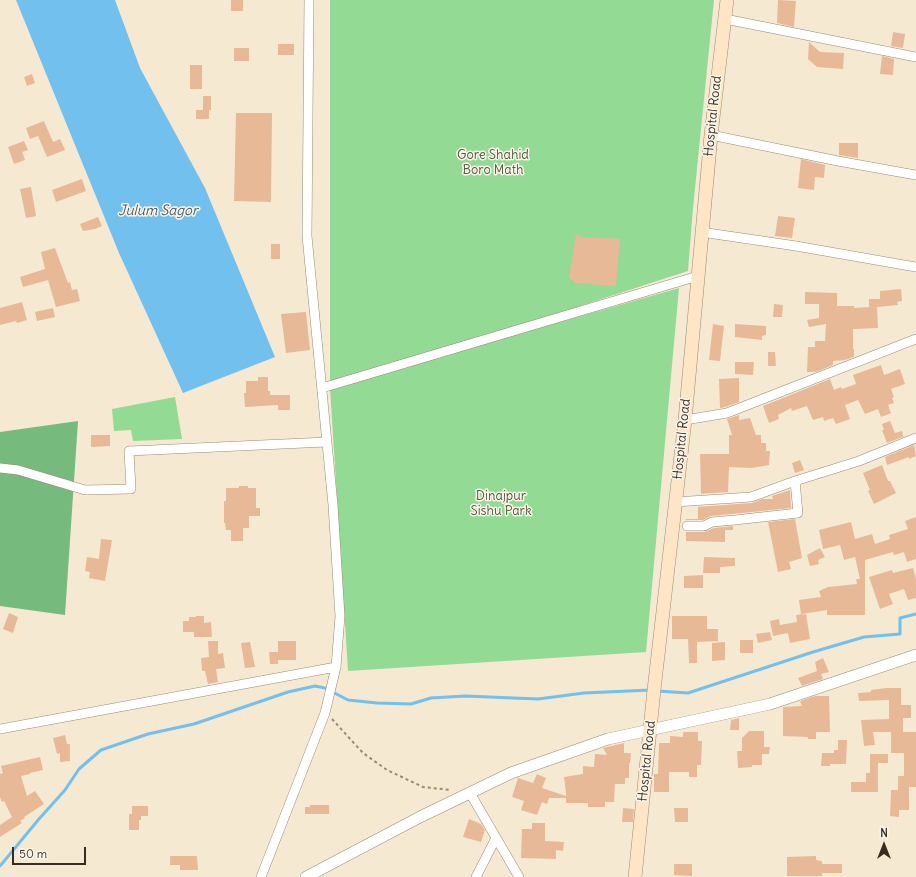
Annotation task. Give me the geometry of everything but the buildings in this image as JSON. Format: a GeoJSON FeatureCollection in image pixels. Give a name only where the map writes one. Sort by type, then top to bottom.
{"type":"FeatureCollection","features":[{"type":"Feature","properties":{"kind":"main road","name":"Hospital Road"},"geometry":{"type":"LineString","coordinates":[[635,877],[656,672],[685,420],[711,135],[727,0]]}},
{"type":"Feature","properties":{"kind":"street"},"geometry":{"type":"LineString","coordinates":[[261,877],[325,713],[335,671],[340,616],[327,442],[307,236],[309,0]]}},
{"type":"Feature","properties":{"kind":"street"},"geometry":{"type":"LineString","coordinates":[[724,19],[916,57]]}},
{"type":"Feature","properties":{"kind":"street"},"geometry":{"type":"LineString","coordinates":[[711,135],[916,175]]}},
{"type":"Feature","properties":{"kind":"street"},"geometry":{"type":"LineString","coordinates":[[702,232],[796,246],[916,267]]}},
{"type":"Feature","properties":{"kind":"street"},"geometry":{"type":"LineString","coordinates":[[322,388],[698,276]]}},
{"type":"Feature","properties":{"kind":"street"},"geometry":{"type":"LineString","coordinates":[[685,420],[727,413],[916,339]]}},
{"type":"Feature","properties":{"kind":"street"},"geometry":{"type":"LineString","coordinates":[[675,502],[752,497],[859,460],[916,438]]}},
{"type":"Feature","properties":{"kind":"street"},"geometry":{"type":"LineString","coordinates":[[0,468],[18,470],[85,490],[131,489],[129,451],[327,442]]}},
{"type":"Feature","properties":{"kind":"street"},"geometry":{"type":"LineString","coordinates":[[687,526],[704,526],[712,522],[798,513],[795,481]]}},
{"type":"Feature","properties":{"kind":"street"},"geometry":{"type":"LineString","coordinates":[[306,877],[420,817],[511,773],[608,739],[770,704],[916,655]]}},
{"type":"Feature","properties":{"kind":"street"},"geometry":{"type":"LineString","coordinates":[[0,729],[335,671]]}},
{"type":"Feature","properties":{"kind":"street"},"geometry":{"type":"LineString","coordinates":[[470,792],[520,877]]}},
{"type":"Feature","properties":{"kind":"street"},"geometry":{"type":"LineString","coordinates":[[476,877],[496,838]]}},
{"type":"Feature","properties":{"kind":"path"},"geometry":{"type":"LineString","coordinates":[[325,713],[363,753],[387,770],[423,787],[470,792]]}},
{"type":"Feature","properties":{"kind":"green space","name":"Gore Shahid Boro Math"},"geometry":{"type":"Polygon","coordinates":[[[330,0],[714,0],[688,271],[330,387],[330,0]]]}},
{"type":"Feature","properties":{"kind":"green space","name":"Dinajpur Sishu Park"},"geometry":{"type":"Polygon","coordinates":[[[679,288],[646,652],[348,671],[330,388],[679,288]]]}},
{"type":"Feature","properties":{"kind":"green space"},"geometry":{"type":"Polygon","coordinates":[[[175,397],[182,439],[133,441],[131,430],[114,431],[112,409],[175,397]]]}},
{"type":"Feature","properties":{"kind":"green space"},"geometry":{"type":"Polygon","coordinates":[[[78,421],[65,615],[0,606],[0,432],[78,421]]]}},
{"type":"Feature","properties":{"kind":"water","name":"Julum Sagor"},"geometry":{"type":"Polygon","coordinates":[[[16,0],[115,0],[140,68],[205,188],[275,357],[183,393],[119,253],[16,0]]]}},
{"type":"Feature","properties":{"kind":"waterway"},"geometry":{"type":"LineString","coordinates":[[657,691],[688,693],[864,637],[900,634],[900,618],[916,614]]}},
{"type":"Feature","properties":{"kind":"waterway"},"geometry":{"type":"LineString","coordinates":[[0,866],[65,790],[79,769],[101,750],[148,734],[194,724],[288,692],[315,686],[325,688],[348,700],[411,704],[431,698],[465,696],[538,699],[584,693],[651,690]]}}]}
